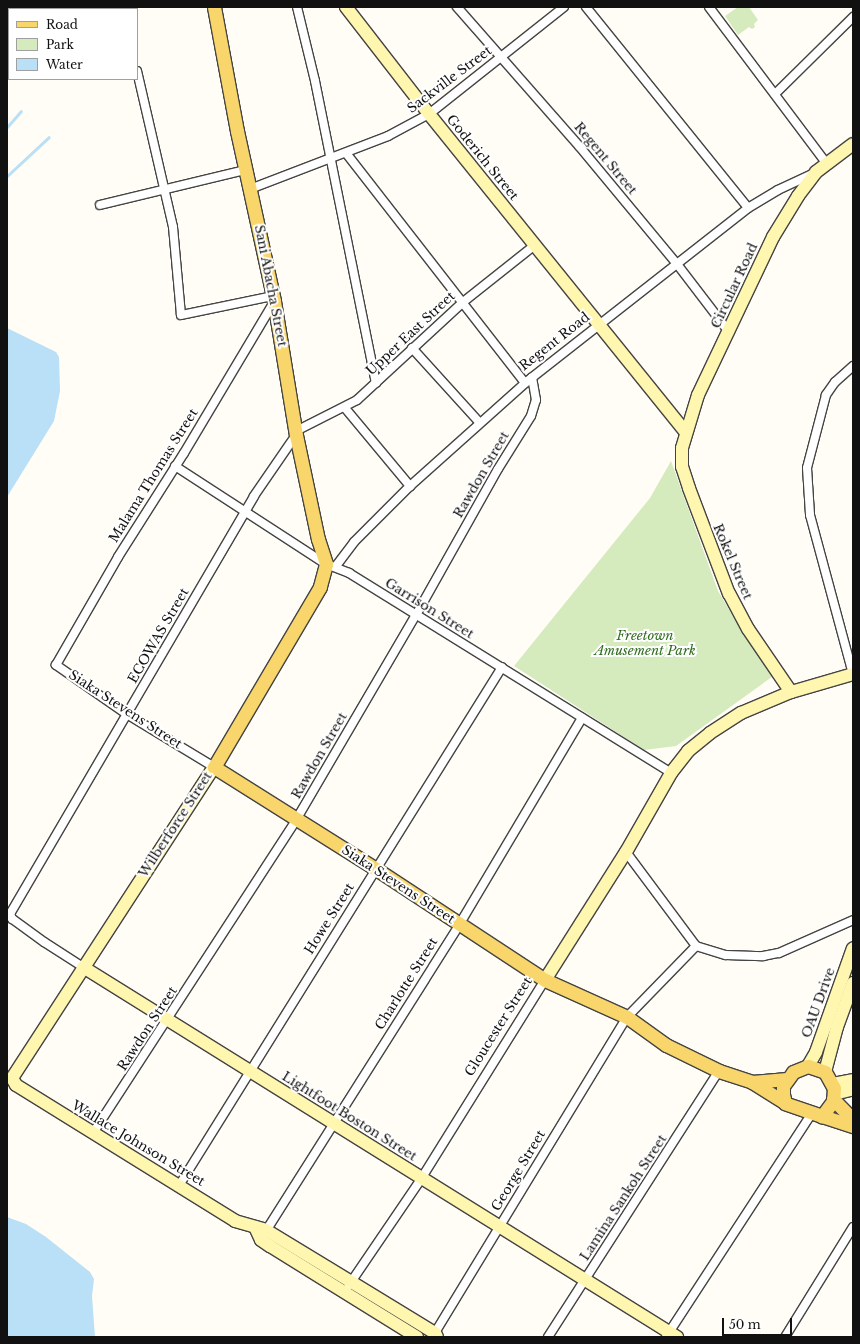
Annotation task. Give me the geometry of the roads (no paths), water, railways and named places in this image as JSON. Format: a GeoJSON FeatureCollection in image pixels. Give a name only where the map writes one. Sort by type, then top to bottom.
{"type":"FeatureCollection","features":[{"type":"Feature","properties":{"kind":"main road","name":"Sani Abacha Street"},"geometry":{"type":"LineString","coordinates":[[214,7],[245,170],[274,298],[296,433],[318,539],[331,565]]}},
{"type":"Feature","properties":{"kind":"main road","name":"Goderich Street"},"geometry":{"type":"LineString","coordinates":[[346,7],[429,114],[686,431]]}},
{"type":"Feature","properties":{"kind":"main road"},"geometry":{"type":"LineString","coordinates":[[826,163],[853,144]]}},
{"type":"Feature","properties":{"kind":"main road","name":"Circular Road"},"geometry":{"type":"LineString","coordinates":[[686,431],[698,395],[773,237],[798,196],[816,172],[826,163]]}},
{"type":"Feature","properties":{"kind":"main road","name":"Rokel Street"},"geometry":{"type":"LineString","coordinates":[[686,431],[682,467],[713,557],[748,629],[791,692]]}},
{"type":"Feature","properties":{"kind":"main road","name":"Wilberforce Street"},"geometry":{"type":"LineString","coordinates":[[12,1078],[214,767],[320,587],[331,565]]}},
{"type":"Feature","properties":{"kind":"main road","name":"Gloucester Street"},"geometry":{"type":"LineString","coordinates":[[545,980],[626,852],[671,773],[688,751],[710,733],[741,713],[791,692],[853,674]]}},
{"type":"Feature","properties":{"kind":"main road","name":"Siaka Stevens Street"},"geometry":{"type":"LineString","coordinates":[[214,767],[296,820],[376,868],[459,925],[545,980],[627,1018],[666,1045],[719,1071],[752,1082],[785,1103]]}},
{"type":"Feature","properties":{"kind":"main road","name":"OAU Drive"},"geometry":{"type":"LineString","coordinates":[[808,1066],[816,1052],[853,948]]}},
{"type":"Feature","properties":{"kind":"main road","name":"Lightfoot Boston Street"},"geometry":{"type":"LineString","coordinates":[[83,967],[334,1123],[421,1179],[500,1225],[584,1281],[670,1335]]}},
{"type":"Feature","properties":{"kind":"main road","name":"OAU Drive"},"geometry":{"type":"LineString","coordinates":[[825,1072],[837,1027],[853,983]]}},
{"type":"Feature","properties":{"kind":"main road"},"geometry":{"type":"LineString","coordinates":[[853,1120],[834,1092],[825,1072],[808,1066],[799,1068],[787,1080],[783,1094],[785,1103],[853,1126]]}},
{"type":"Feature","properties":{"kind":"main road","name":"Wallace Johnson Street"},"geometry":{"type":"LineString","coordinates":[[12,1078],[16,1085],[180,1184],[235,1221],[260,1232],[348,1286],[435,1336]]}},
{"type":"Feature","properties":{"kind":"main road","name":"Siaka Stevens Street"},"geometry":{"type":"LineString","coordinates":[[752,1082],[787,1080]]}},
{"type":"Feature","properties":{"kind":"main road"},"geometry":{"type":"LineString","coordinates":[[817,1114],[834,1092],[853,1080]]}},
{"type":"Feature","properties":{"kind":"main road"},"geometry":{"type":"LineString","coordinates":[[834,1092],[850,1090],[853,1085]]}},
{"type":"Feature","properties":{"kind":"main road","name":"Wallace Johnson Street"},"geometry":{"type":"LineString","coordinates":[[348,1286],[417,1337]]}},
{"type":"Feature","properties":{"kind":"street"},"geometry":{"type":"LineString","coordinates":[[297,7],[331,159],[376,382]]}},
{"type":"Feature","properties":{"kind":"street","name":"Regent Street"},"geometry":{"type":"LineString","coordinates":[[457,7],[502,56],[677,264],[729,332]]}},
{"type":"Feature","properties":{"kind":"street","name":"Sackville Street"},"geometry":{"type":"LineString","coordinates":[[250,189],[388,136],[429,114],[564,7]]}},
{"type":"Feature","properties":{"kind":"street"},"geometry":{"type":"LineString","coordinates":[[586,7],[748,208]]}},
{"type":"Feature","properties":{"kind":"street"},"geometry":{"type":"LineString","coordinates":[[709,7],[826,163]]}},
{"type":"Feature","properties":{"kind":"street"},"geometry":{"type":"LineString","coordinates":[[775,94],[853,16]]}},
{"type":"Feature","properties":{"kind":"street"},"geometry":{"type":"LineString","coordinates":[[138,75],[166,187],[177,261],[181,315],[274,298]]}},
{"type":"Feature","properties":{"kind":"street"},"geometry":{"type":"LineString","coordinates":[[346,153],[525,383]]}},
{"type":"Feature","properties":{"kind":"street"},"geometry":{"type":"LineString","coordinates":[[100,205],[166,187],[245,170]]}},
{"type":"Feature","properties":{"kind":"street","name":"Regent Road"},"geometry":{"type":"LineString","coordinates":[[331,565],[410,486],[479,422],[532,377],[748,208],[778,190],[816,172]]}},
{"type":"Feature","properties":{"kind":"street","name":"Upper East Street"},"geometry":{"type":"LineString","coordinates":[[296,433],[346,408],[462,303],[535,246]]}},
{"type":"Feature","properties":{"kind":"street","name":"Malama Thomas Street"},"geometry":{"type":"LineString","coordinates":[[56,665],[121,551],[175,466],[274,298]]}},
{"type":"Feature","properties":{"kind":"street"},"geometry":{"type":"LineString","coordinates":[[412,348],[479,422]]}},
{"type":"Feature","properties":{"kind":"street"},"geometry":{"type":"LineString","coordinates":[[853,366],[835,382],[826,395],[806,468],[810,515],[853,674]]}},
{"type":"Feature","properties":{"kind":"street","name":"Rawdon Street"},"geometry":{"type":"LineString","coordinates":[[94,1133],[169,1020],[296,820],[416,615],[498,469],[531,416],[536,400],[532,377]]}},
{"type":"Feature","properties":{"kind":"street"},"geometry":{"type":"LineString","coordinates":[[346,408],[410,486]]}},
{"type":"Feature","properties":{"kind":"street","name":"ECOWAS Street"},"geometry":{"type":"LineString","coordinates":[[10,914],[128,715],[244,512],[296,433]]}},
{"type":"Feature","properties":{"kind":"street","name":"Garrison Street"},"geometry":{"type":"LineString","coordinates":[[175,466],[244,512],[502,667],[671,773]]}},
{"type":"Feature","properties":{"kind":"street","name":"Siaka Stevens Street"},"geometry":{"type":"LineString","coordinates":[[56,665],[128,715],[214,767]]}},
{"type":"Feature","properties":{"kind":"street","name":"Howe Street"},"geometry":{"type":"LineString","coordinates":[[180,1184],[249,1070],[502,667]]}},
{"type":"Feature","properties":{"kind":"street","name":"Charlotte Street"},"geometry":{"type":"LineString","coordinates":[[260,1232],[334,1123],[459,925],[582,718]]}},
{"type":"Feature","properties":{"kind":"street"},"geometry":{"type":"LineString","coordinates":[[626,852],[696,946],[726,955],[763,956],[779,953],[853,920]]}},
{"type":"Feature","properties":{"kind":"street","name":"Lightfoot Boston Street"},"geometry":{"type":"LineString","coordinates":[[10,914],[12,919],[83,967]]}},
{"type":"Feature","properties":{"kind":"street","name":"George Street"},"geometry":{"type":"LineString","coordinates":[[435,1336],[500,1225],[627,1018],[696,946]]}},
{"type":"Feature","properties":{"kind":"street","name":"Gloucester Street"},"geometry":{"type":"LineString","coordinates":[[348,1286],[421,1179],[545,980]]}},
{"type":"Feature","properties":{"kind":"street","name":"Lamina Sankoh Street"},"geometry":{"type":"LineString","coordinates":[[548,1337],[719,1071]]}},
{"type":"Feature","properties":{"kind":"street"},"geometry":{"type":"LineString","coordinates":[[670,1335],[817,1114]]}},
{"type":"Feature","properties":{"kind":"street"},"geometry":{"type":"LineString","coordinates":[[785,1337],[853,1228]]}},
{"type":"Feature","properties":{"kind":"water"},"geometry":{"type":"Polygon","coordinates":[[[7,328],[56,352],[59,357],[60,391],[54,421],[7,497],[7,328]]]}},
{"type":"Feature","properties":{"kind":"water"},"geometry":{"type":"Polygon","coordinates":[[[7,1217],[26,1224],[46,1237],[90,1272],[94,1279],[92,1296],[95,1337],[7,1337],[7,1217]]]}},
{"type":"Feature","properties":{"kind":"waterway"},"geometry":{"type":"LineString","coordinates":[[95,7],[109,7]]}},
{"type":"Feature","properties":{"kind":"waterway"},"geometry":{"type":"LineString","coordinates":[[7,127],[21,111]]}},
{"type":"Feature","properties":{"kind":"waterway"},"geometry":{"type":"LineString","coordinates":[[7,176],[49,137]]}},
{"type":"Feature","properties":{"kind":"park label","name":"Freetown Amusement Park"},"geometry":{"type":"Point","coordinates":[645,644]}}]}
